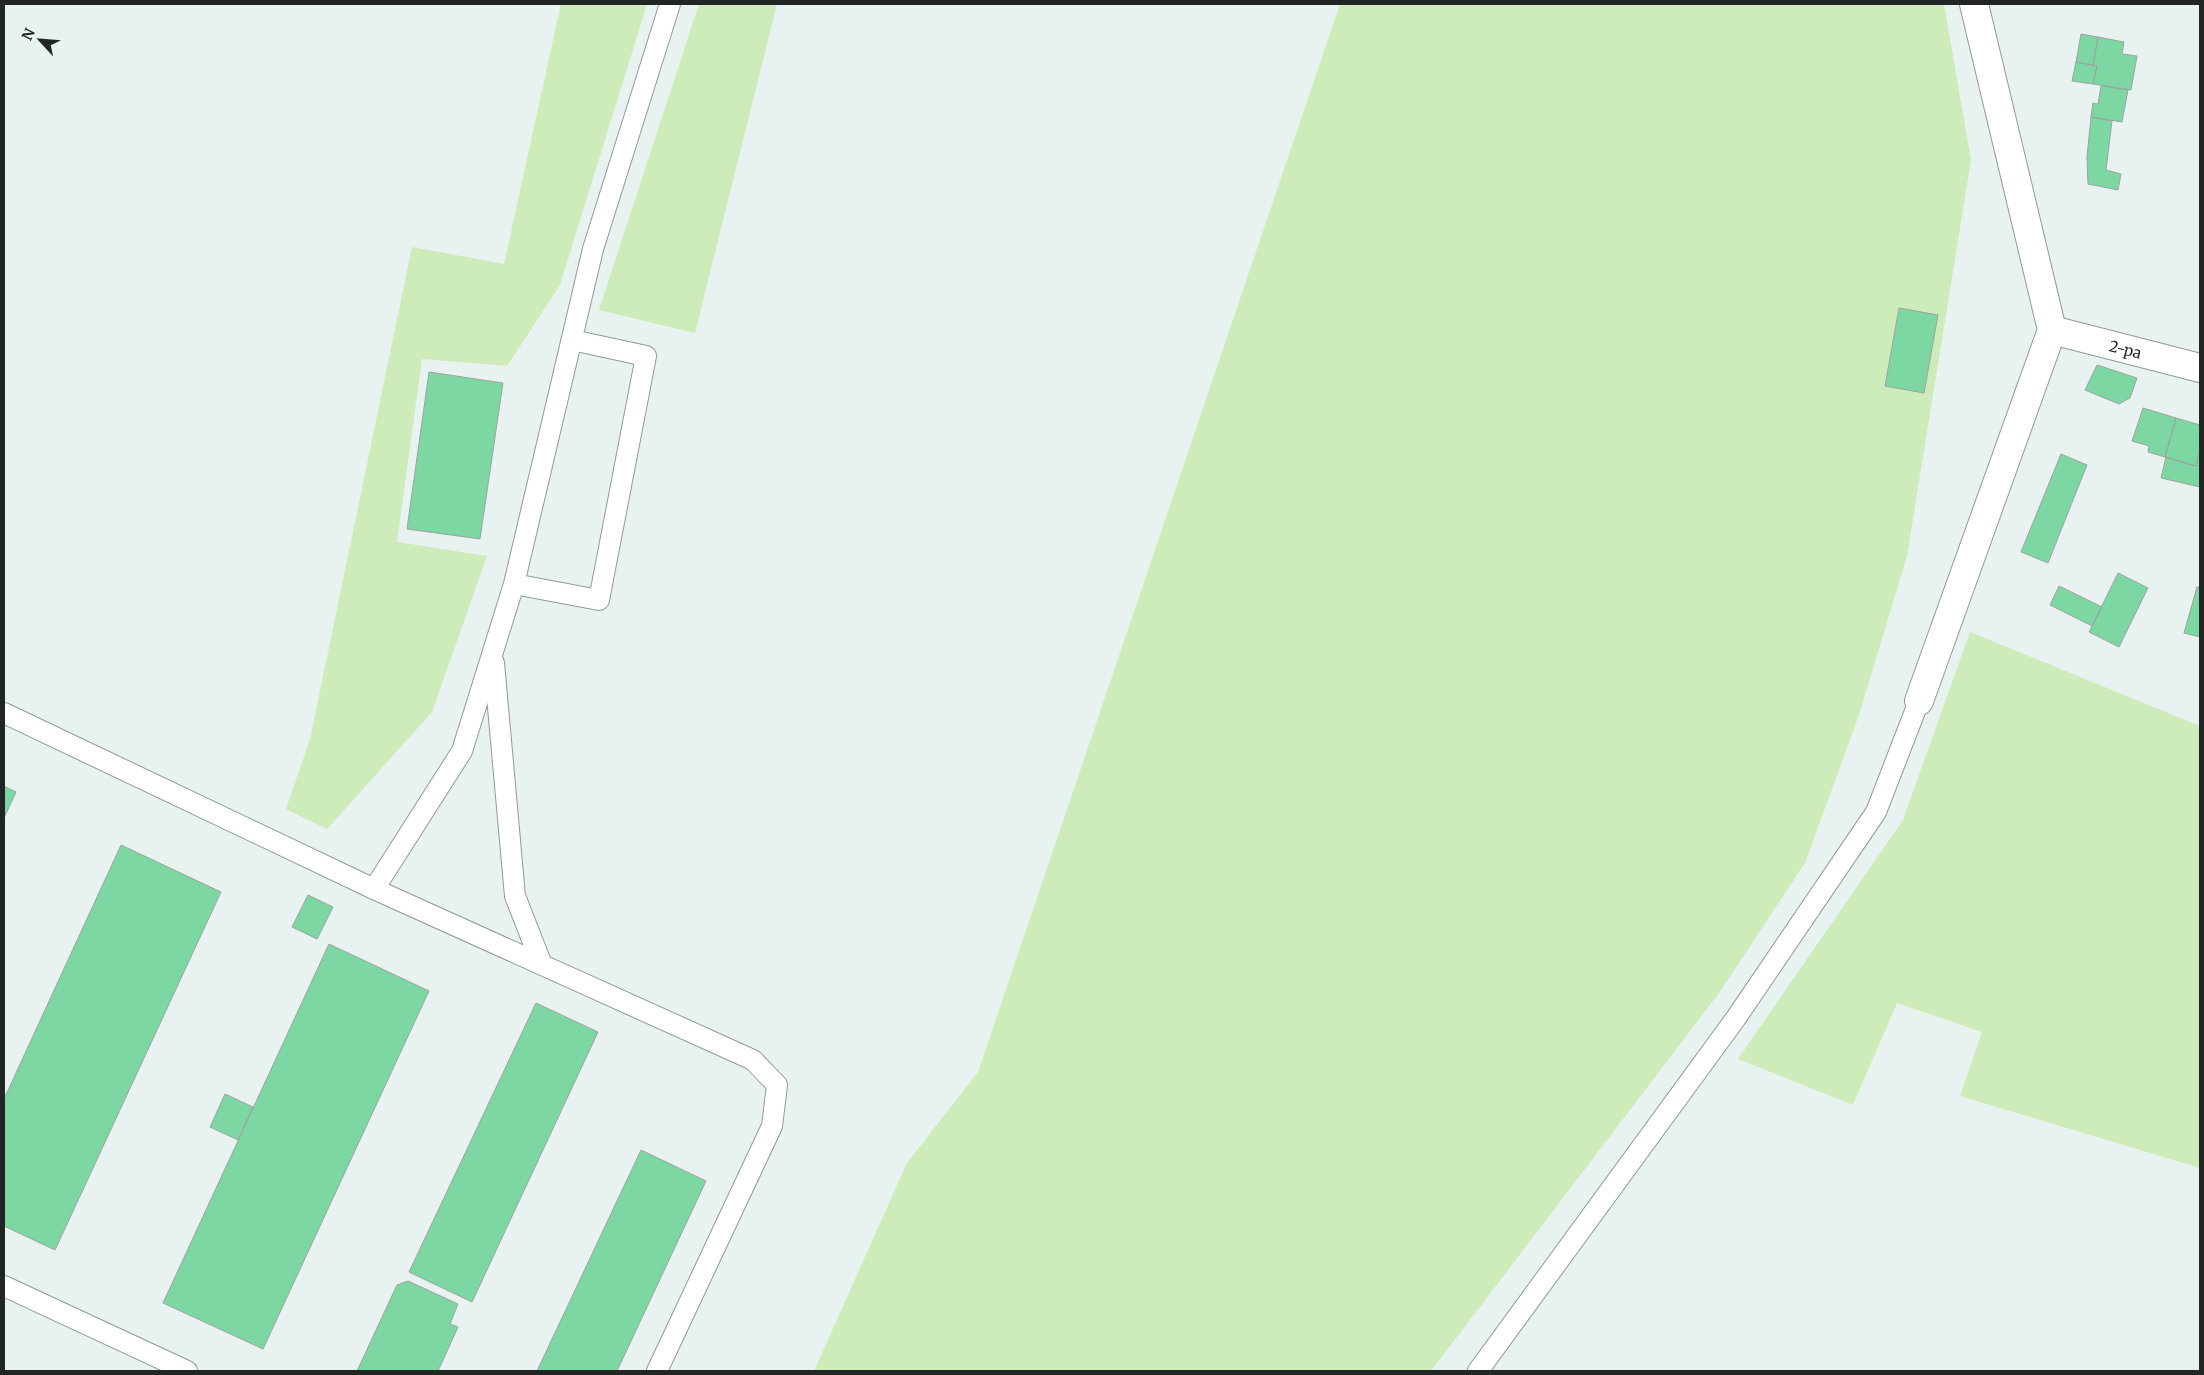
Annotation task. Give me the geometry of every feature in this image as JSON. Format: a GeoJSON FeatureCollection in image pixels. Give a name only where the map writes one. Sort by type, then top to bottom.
{"type":"FeatureCollection","features":[{"type":"Feature","properties":{"kind":"street"},"geometry":{"type":"LineString","coordinates":[[1919,701],[2052,330],[1974,4]]}},
{"type":"Feature","properties":{"kind":"street","name":"2-ра"},"geometry":{"type":"LineString","coordinates":[[2052,330],[2200,368]]}},
{"type":"Feature","properties":{"kind":"lane"},"geometry":{"type":"LineString","coordinates":[[374,889],[462,751],[514,584],[593,249],[670,4]]}},
{"type":"Feature","properties":{"kind":"lane"},"geometry":{"type":"LineString","coordinates":[[514,584],[599,600],[646,356],[572,340]]}},
{"type":"Feature","properties":{"kind":"lane"},"geometry":{"type":"LineString","coordinates":[[494,652],[501,754],[515,896],[542,965]]}},
{"type":"Feature","properties":{"kind":"lane"},"geometry":{"type":"LineString","coordinates":[[1478,1371],[1736,1018],[1876,812],[1919,701]]}},
{"type":"Feature","properties":{"kind":"lane"},"geometry":{"type":"LineString","coordinates":[[4,713],[374,889],[753,1060],[777,1085],[772,1126],[657,1371]]}},
{"type":"Feature","properties":{"kind":"lane"},"geometry":{"type":"LineString","coordinates":[[4,1286],[188,1371]]}},
{"type":"Feature","properties":{"kind":"green space"},"geometry":{"type":"Polygon","coordinates":[[[561,4],[647,4],[560,285],[507,366],[422,359],[397,542],[487,556],[432,712],[327,829],[286,809],[310,739],[412,247],[504,264],[561,4]]]}},
{"type":"Feature","properties":{"kind":"green space"},"geometry":{"type":"Polygon","coordinates":[[[699,4],[777,4],[695,333],[599,310],[699,4]]]}},
{"type":"Feature","properties":{"kind":"green space"},"geometry":{"type":"Polygon","coordinates":[[[1340,4],[1944,4],[1971,160],[1907,556],[1859,715],[1805,863],[1719,993],[1431,1371],[814,1371],[907,1163],[978,1072],[1340,4]]]}},
{"type":"Feature","properties":{"kind":"green space"},"geometry":{"type":"Polygon","coordinates":[[[1970,632],[2200,726],[2200,1168],[1960,1096],[1982,1032],[1897,1003],[1853,1105],[1738,1059],[1903,820],[1970,632]]]}},
{"type":"Feature","properties":{"kind":"building"},"geometry":{"type":"Polygon","coordinates":[[[2081,34],[2098,37],[2093,65],[2076,62],[2081,34]]]}},
{"type":"Feature","properties":{"kind":"building"},"geometry":{"type":"Polygon","coordinates":[[[2098,37],[2124,42],[2122,54],[2137,56],[2131,90],[2093,84],[2097,66],[2093,65],[2098,37]]]}},
{"type":"Feature","properties":{"kind":"building"},"geometry":{"type":"Polygon","coordinates":[[[2076,62],[2097,66],[2093,84],[2072,81],[2076,62]]]}},
{"type":"Feature","properties":{"kind":"building"},"geometry":{"type":"Polygon","coordinates":[[[2101,86],[2128,90],[2122,122],[2091,117],[2093,103],[2098,104],[2101,86]]]}},
{"type":"Feature","properties":{"kind":"building"},"geometry":{"type":"Polygon","coordinates":[[[2091,117],[2112,121],[2106,170],[2121,174],[2118,190],[2088,184],[2087,157],[2091,117]]]}},
{"type":"Feature","properties":{"kind":"building"},"geometry":{"type":"Polygon","coordinates":[[[1899,308],[1938,315],[1924,393],[1885,386],[1899,308]]]}},
{"type":"Feature","properties":{"kind":"building"},"geometry":{"type":"Polygon","coordinates":[[[2097,365],[2137,378],[2130,398],[2119,404],[2085,390],[2097,365]]]}},
{"type":"Feature","properties":{"kind":"building"},"geometry":{"type":"Polygon","coordinates":[[[429,372],[503,383],[480,539],[407,529],[429,372]]]}},
{"type":"Feature","properties":{"kind":"building"},"geometry":{"type":"Polygon","coordinates":[[[2143,408],[2176,418],[2165,457],[2148,452],[2149,446],[2132,441],[2143,408]]]}},
{"type":"Feature","properties":{"kind":"building"},"geometry":{"type":"Polygon","coordinates":[[[2176,418],[2200,425],[2200,450],[2196,466],[2165,457],[2176,418]]]}},
{"type":"Feature","properties":{"kind":"building"},"geometry":{"type":"Polygon","coordinates":[[[2061,454],[2087,465],[2048,563],[2021,552],[2061,454]]]}},
{"type":"Feature","properties":{"kind":"building"},"geometry":{"type":"Polygon","coordinates":[[[2166,457],[2196,466],[2198,458],[2200,459],[2200,487],[2161,478],[2166,457]]]}},
{"type":"Feature","properties":{"kind":"building"},"geometry":{"type":"Polygon","coordinates":[[[2118,573],[2148,588],[2119,647],[2089,632],[2118,573]]]}},
{"type":"Feature","properties":{"kind":"building"},"geometry":{"type":"Polygon","coordinates":[[[2059,586],[2102,607],[2092,626],[2050,605],[2059,586]]]}},
{"type":"Feature","properties":{"kind":"building"},"geometry":{"type":"Polygon","coordinates":[[[2197,587],[2200,587],[2200,637],[2184,633],[2197,587]]]}},
{"type":"Feature","properties":{"kind":"building"},"geometry":{"type":"Polygon","coordinates":[[[4,786],[16,792],[4,818],[4,786]]]}},
{"type":"Feature","properties":{"kind":"building"},"geometry":{"type":"Polygon","coordinates":[[[121,845],[221,892],[55,1250],[4,1226],[4,1099],[121,845]]]}},
{"type":"Feature","properties":{"kind":"building"},"geometry":{"type":"Polygon","coordinates":[[[308,895],[333,907],[317,939],[292,927],[308,895]]]}},
{"type":"Feature","properties":{"kind":"building"},"geometry":{"type":"Polygon","coordinates":[[[329,944],[429,991],[263,1349],[163,1303],[329,944]]]}},
{"type":"Feature","properties":{"kind":"building"},"geometry":{"type":"Polygon","coordinates":[[[536,1003],[598,1032],[472,1302],[409,1272],[536,1003]]]}},
{"type":"Feature","properties":{"kind":"building"},"geometry":{"type":"Polygon","coordinates":[[[225,1094],[253,1107],[238,1140],[210,1127],[225,1094]]]}},
{"type":"Feature","properties":{"kind":"building"},"geometry":{"type":"Polygon","coordinates":[[[641,1150],[706,1181],[617,1371],[537,1371],[641,1150]]]}},
{"type":"Feature","properties":{"kind":"building"},"geometry":{"type":"Polygon","coordinates":[[[408,1281],[458,1304],[450,1324],[458,1327],[438,1371],[357,1371],[397,1285],[408,1281]]]}}]}
